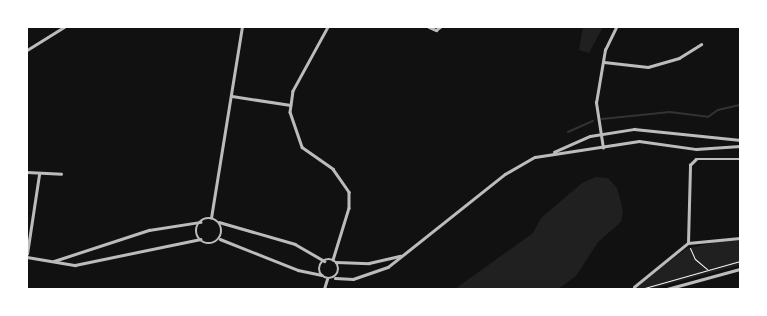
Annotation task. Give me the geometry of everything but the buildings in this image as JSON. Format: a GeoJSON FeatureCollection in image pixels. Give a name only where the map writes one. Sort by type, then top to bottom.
{"type":"FeatureCollection","features":[{"type":"Feature","properties":{"kind":"street"},"geometry":{"type":"LineString","coordinates":[[27,50],[64,27]]}},
{"type":"Feature","properties":{"kind":"street"},"geometry":{"type":"LineString","coordinates":[[211,218],[242,27]]}},
{"type":"Feature","properties":{"kind":"street"},"geometry":{"type":"LineString","coordinates":[[328,27],[320,47],[298,80],[290,105],[293,130],[302,147],[333,169],[349,192],[350,208],[333,260]]}},
{"type":"Feature","properties":{"kind":"street"},"geometry":{"type":"LineString","coordinates":[[429,27],[436,30],[440,27]]}},
{"type":"Feature","properties":{"kind":"street"},"geometry":{"type":"LineString","coordinates":[[603,148],[599,133],[596,103],[604,62],[616,27]]}},
{"type":"Feature","properties":{"kind":"street"},"geometry":{"type":"LineString","coordinates":[[604,62],[648,67],[679,58],[701,44]]}},
{"type":"Feature","properties":{"kind":"street"},"geometry":{"type":"LineString","coordinates":[[232,96],[290,105]]}},
{"type":"Feature","properties":{"kind":"street"},"geometry":{"type":"LineString","coordinates":[[554,152],[599,133],[654,128],[740,140]]}},
{"type":"Feature","properties":{"kind":"street"},"geometry":{"type":"LineString","coordinates":[[220,238],[298,270],[321,275],[327,279],[353,279],[377,273],[401,256],[504,174],[535,156],[554,152],[603,148],[639,141],[704,149],[740,146]]}},
{"type":"Feature","properties":{"kind":"street"},"geometry":{"type":"LineString","coordinates":[[688,243],[690,166],[696,159],[740,158]]}},
{"type":"Feature","properties":{"kind":"street"},"geometry":{"type":"LineString","coordinates":[[27,172],[39,176],[61,174]]}},
{"type":"Feature","properties":{"kind":"street"},"geometry":{"type":"LineString","coordinates":[[39,176],[27,255],[52,262],[75,265],[200,239],[210,244],[220,238],[222,228],[219,222]]}},
{"type":"Feature","properties":{"kind":"street"},"geometry":{"type":"LineString","coordinates":[[52,262],[149,230],[200,222],[211,218],[219,222],[295,244],[325,261],[333,260],[336,262],[369,263],[401,256]]}},
{"type":"Feature","properties":{"kind":"street"},"geometry":{"type":"LineString","coordinates":[[200,222],[197,229],[200,239]]}},
{"type":"Feature","properties":{"kind":"street"},"geometry":{"type":"LineString","coordinates":[[634,287],[688,243],[740,238]]}},
{"type":"Feature","properties":{"kind":"street"},"geometry":{"type":"LineString","coordinates":[[321,275],[320,267],[325,261]]}},
{"type":"Feature","properties":{"kind":"street"},"geometry":{"type":"LineString","coordinates":[[335,278],[339,271],[336,262]]}},
{"type":"Feature","properties":{"kind":"street"},"geometry":{"type":"LineString","coordinates":[[667,289],[740,269]]}},
{"type":"Feature","properties":{"kind":"street"},"geometry":{"type":"LineString","coordinates":[[324,289],[327,279]]}},
{"type":"Feature","properties":{"kind":"path"},"geometry":{"type":"LineString","coordinates":[[688,243],[695,259],[708,269]]}},
{"type":"Feature","properties":{"kind":"path"},"geometry":{"type":"LineString","coordinates":[[641,289],[740,260]]}},
{"type":"Feature","properties":{"kind":"shaded area"},"geometry":{"type":"Polygon","coordinates":[[[583,27],[603,27],[589,53],[579,50],[583,27]]]}},
{"type":"Feature","properties":{"kind":"shaded area"},"geometry":{"type":"Polygon","coordinates":[[[596,177],[608,178],[617,188],[623,211],[621,222],[598,242],[576,276],[558,289],[455,289],[533,233],[541,218],[582,183],[596,177]]]}},
{"type":"Feature","properties":{"kind":"shaded area"},"geometry":{"type":"Polygon","coordinates":[[[720,241],[740,241],[740,265],[651,289],[633,289],[686,249],[720,241]]]}},
{"type":"Feature","properties":{"kind":"waterway"},"geometry":{"type":"LineString","coordinates":[[602,119],[670,112],[708,117],[718,110],[740,105]]}},
{"type":"Feature","properties":{"kind":"waterway"},"geometry":{"type":"LineString","coordinates":[[568,132],[593,121]]}}]}
